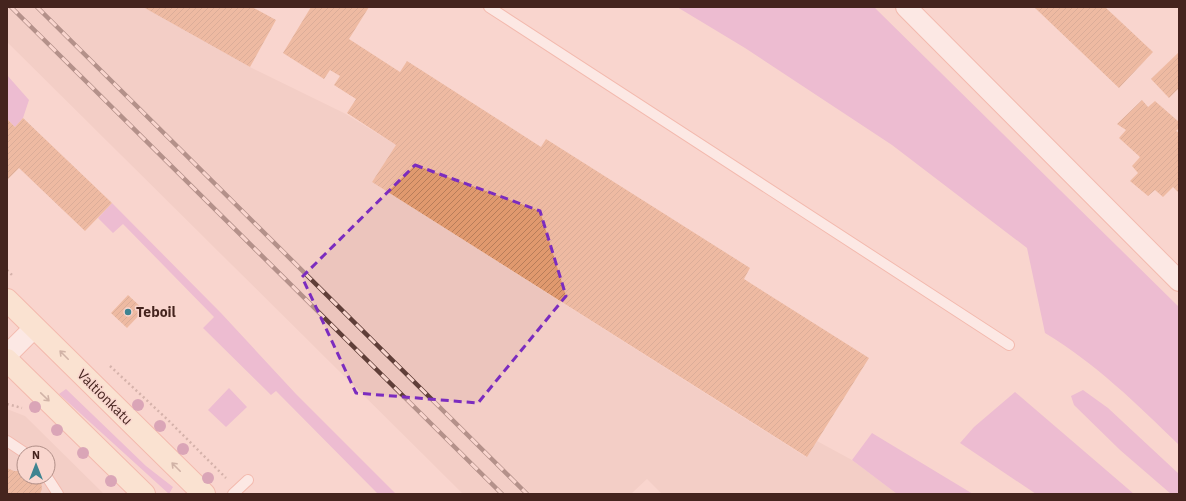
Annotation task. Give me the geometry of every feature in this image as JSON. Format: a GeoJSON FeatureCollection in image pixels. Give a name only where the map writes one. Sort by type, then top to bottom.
{"type":"FeatureCollection","features":[{"type":"Feature","properties":{"kind":"main road","name":"Valtionkatu"},"geometry":{"type":"LineString","coordinates":[[7,300],[204,494]]}},
{"type":"Feature","properties":{"kind":"main road"},"geometry":{"type":"LineString","coordinates":[[7,360],[144,494]]}},
{"type":"Feature","properties":{"kind":"street"},"geometry":{"type":"LineString","coordinates":[[906,7],[1179,281]]}},
{"type":"Feature","properties":{"kind":"street"},"geometry":{"type":"LineString","coordinates":[[7,355],[35,327]]}},
{"type":"Feature","properties":{"kind":"lane"},"geometry":{"type":"LineString","coordinates":[[489,7],[1009,346]]}},
{"type":"Feature","properties":{"kind":"lane"},"geometry":{"type":"LineString","coordinates":[[7,441],[16,447]]}},
{"type":"Feature","properties":{"kind":"lane"},"geometry":{"type":"LineString","coordinates":[[233,494],[248,480]]}},
{"type":"Feature","properties":{"kind":"lane"},"geometry":{"type":"LineString","coordinates":[[52,485],[58,494]]}},
{"type":"Feature","properties":{"kind":"highlighted area"},"geometry":{"type":"Polygon","coordinates":[[[415,165],[540,211],[566,296],[478,403],[356,393],[302,277],[415,165]]]}},
{"type":"Feature","properties":{"kind":"shaded area"},"geometry":{"type":"Polygon","coordinates":[[[7,7],[143,7],[250,67],[346,114],[396,145],[372,182],[806,457],[817,441],[852,460],[897,494],[662,494],[647,479],[631,494],[463,494],[7,42],[7,7]]]}},
{"type":"Feature","properties":{"kind":"shaded area"},"geometry":{"type":"Polygon","coordinates":[[[677,7],[874,7],[1179,307],[1179,445],[1115,385],[1081,357],[1045,333],[1027,248],[892,145],[745,48],[677,7]]]}},
{"type":"Feature","properties":{"kind":"shaded area"},"geometry":{"type":"Polygon","coordinates":[[[7,75],[29,100],[23,118],[15,127],[7,119],[7,75]]]}},
{"type":"Feature","properties":{"kind":"shaded area"},"geometry":{"type":"Polygon","coordinates":[[[112,203],[221,313],[296,394],[396,494],[378,494],[276,391],[271,395],[203,328],[214,317],[123,224],[113,233],[98,218],[112,203]]]}},
{"type":"Feature","properties":{"kind":"shaded area"},"geometry":{"type":"Polygon","coordinates":[[[229,388],[247,407],[226,427],[208,410],[229,388]]]}},
{"type":"Feature","properties":{"kind":"shaded area"},"geometry":{"type":"Polygon","coordinates":[[[66,389],[146,466],[173,487],[169,494],[59,394],[66,389]]]}},
{"type":"Feature","properties":{"kind":"shaded area"},"geometry":{"type":"Polygon","coordinates":[[[1083,390],[1108,408],[1179,474],[1179,494],[1171,494],[1120,450],[1074,405],[1071,396],[1083,390]]]}},
{"type":"Feature","properties":{"kind":"shaded area"},"geometry":{"type":"Polygon","coordinates":[[[1015,392],[1134,494],[1036,494],[960,443],[974,427],[1015,392]]]}},
{"type":"Feature","properties":{"kind":"shaded area"},"geometry":{"type":"Polygon","coordinates":[[[7,409],[25,416],[54,445],[16,445],[16,485],[56,485],[56,447],[104,494],[7,494],[7,409]]]}},
{"type":"Feature","properties":{"kind":"shaded area"},"geometry":{"type":"Polygon","coordinates":[[[872,433],[973,494],[897,494],[852,460],[872,433]]]}},
{"type":"Feature","properties":{"kind":"building"},"geometry":{"type":"Polygon","coordinates":[[[143,7],[252,7],[276,20],[250,67],[143,7]]]}},
{"type":"Feature","properties":{"kind":"building"},"geometry":{"type":"Polygon","coordinates":[[[311,7],[369,7],[349,39],[400,72],[407,61],[541,147],[546,139],[750,268],[744,279],[869,358],[807,457],[372,182],[396,145],[347,113],[356,99],[334,85],[340,76],[330,70],[324,79],[283,53],[311,7]]]}},
{"type":"Feature","properties":{"kind":"building"},"geometry":{"type":"Polygon","coordinates":[[[1034,7],[1105,7],[1153,52],[1119,88],[1034,7]]]}},
{"type":"Feature","properties":{"kind":"building"},"geometry":{"type":"Polygon","coordinates":[[[1179,52],[1179,88],[1169,98],[1151,79],[1179,52]]]}},
{"type":"Feature","properties":{"kind":"building"},"geometry":{"type":"Polygon","coordinates":[[[1142,100],[1148,107],[1155,101],[1179,122],[1179,128],[1176,131],[1179,133],[1179,193],[1173,187],[1163,197],[1155,190],[1148,196],[1130,181],[1138,173],[1132,166],[1140,157],[1119,138],[1126,130],[1117,124],[1142,100]]]}},
{"type":"Feature","properties":{"kind":"building"},"geometry":{"type":"Polygon","coordinates":[[[23,118],[112,203],[85,231],[19,168],[7,180],[7,119],[15,127],[23,118]]]}},
{"type":"Feature","properties":{"kind":"building"},"geometry":{"type":"Polygon","coordinates":[[[128,295],[144,310],[127,328],[111,313],[128,295]]]}},
{"type":"Feature","properties":{"kind":"building"},"geometry":{"type":"Polygon","coordinates":[[[7,468],[16,471],[16,485],[42,485],[40,494],[7,494],[7,468]]]}},
{"type":"Feature","properties":{"kind":"railway"},"geometry":{"type":"LineString","coordinates":[[11,7],[502,494]]}},
{"type":"Feature","properties":{"kind":"railway"},"geometry":{"type":"LineString","coordinates":[[37,7],[527,494]]}},
{"type":"Feature","properties":{"kind":"place","name":"Teboil"},"geometry":{"type":"Point","coordinates":[128,312]}}]}
